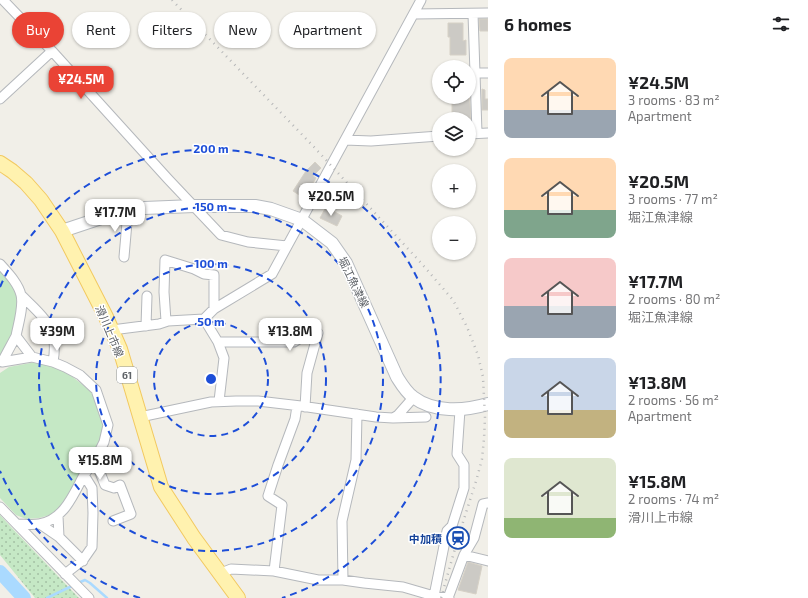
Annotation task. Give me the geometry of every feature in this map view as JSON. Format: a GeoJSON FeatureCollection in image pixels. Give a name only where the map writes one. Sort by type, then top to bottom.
{"type":"FeatureCollection","features":[{"type":"Feature","properties":{"kind":"main road","name":"滑川上市線"},"geometry":{"type":"LineString","coordinates":[[0,163],[26,183],[41,200],[62,231],[112,330],[120,349],[161,487],[194,538],[238,598]]}},
{"type":"Feature","properties":{"kind":"main road","name":"堀江魚津線"},"geometry":{"type":"LineString","coordinates":[[62,231],[113,214],[144,208],[255,206],[271,209],[302,220],[332,242],[346,262],[397,377],[405,390],[413,398],[443,409],[460,410],[488,404]]}},
{"type":"Feature","properties":{"kind":"street"},"geometry":{"type":"LineString","coordinates":[[3,0],[52,51],[95,100],[221,235],[248,242],[287,246]]}},
{"type":"Feature","properties":{"kind":"street"},"geometry":{"type":"LineString","coordinates":[[112,330],[159,324],[166,321],[204,319],[214,309],[272,274],[421,0]]}},
{"type":"Feature","properties":{"kind":"street"},"geometry":{"type":"LineString","coordinates":[[414,14],[488,13]]}},
{"type":"Feature","properties":{"kind":"street"},"geometry":{"type":"LineString","coordinates":[[473,14],[475,60]]}},
{"type":"Feature","properties":{"kind":"street"},"geometry":{"type":"LineString","coordinates":[[0,99],[52,51]]}},
{"type":"Feature","properties":{"kind":"street"},"geometry":{"type":"LineString","coordinates":[[476,73],[488,73]]}},
{"type":"Feature","properties":{"kind":"street"},"geometry":{"type":"LineString","coordinates":[[476,134],[488,133]]}},
{"type":"Feature","properties":{"kind":"street"},"geometry":{"type":"LineString","coordinates":[[345,140],[371,141],[432,137]]}},
{"type":"Feature","properties":{"kind":"street"},"geometry":{"type":"LineString","coordinates":[[124,257],[128,211]]}},
{"type":"Feature","properties":{"kind":"street"},"geometry":{"type":"LineString","coordinates":[[166,321],[164,292],[165,260],[194,269],[204,274],[214,275],[214,309]]}},
{"type":"Feature","properties":{"kind":"street"},"geometry":{"type":"LineString","coordinates":[[0,264],[13,278],[22,296],[45,320],[51,331],[54,342],[53,362]]}},
{"type":"Feature","properties":{"kind":"street"},"geometry":{"type":"LineString","coordinates":[[1,363],[16,336],[21,313],[22,296]]}},
{"type":"Feature","properties":{"kind":"street"},"geometry":{"type":"LineString","coordinates":[[146,326],[147,296]]}},
{"type":"Feature","properties":{"kind":"street"},"geometry":{"type":"LineString","coordinates":[[204,319],[218,342],[224,358],[219,401]]}},
{"type":"Feature","properties":{"kind":"street"},"geometry":{"type":"LineString","coordinates":[[218,342],[294,342],[308,333],[318,333],[301,406],[278,465],[268,496],[282,505],[274,571]]}},
{"type":"Feature","properties":{"kind":"street"},"geometry":{"type":"LineString","coordinates":[[16,336],[32,357]]}},
{"type":"Feature","properties":{"kind":"street"},"geometry":{"type":"LineString","coordinates":[[1,363],[32,357],[53,362],[80,375],[96,390],[108,425],[104,442],[95,460],[84,475],[66,508],[54,520],[40,524],[17,524]]}},
{"type":"Feature","properties":{"kind":"street"},"geometry":{"type":"LineString","coordinates":[[393,418],[398,415],[413,398]]}},
{"type":"Feature","properties":{"kind":"street"},"geometry":{"type":"LineString","coordinates":[[140,417],[219,401],[258,402],[301,406],[393,418],[426,417]]}},
{"type":"Feature","properties":{"kind":"street"},"geometry":{"type":"LineString","coordinates":[[434,596],[447,531],[452,526],[464,488],[464,465],[457,454],[460,410]]}},
{"type":"Feature","properties":{"kind":"street"},"geometry":{"type":"LineString","coordinates":[[343,580],[341,540],[342,521],[356,460],[357,414]]}},
{"type":"Feature","properties":{"kind":"street"},"geometry":{"type":"LineString","coordinates":[[95,460],[105,485],[114,488],[120,486],[131,514],[113,521]]}},
{"type":"Feature","properties":{"kind":"street"},"geometry":{"type":"LineString","coordinates":[[66,574],[82,561],[92,547],[92,488],[84,475]]}},
{"type":"Feature","properties":{"kind":"street"},"geometry":{"type":"LineString","coordinates":[[221,573],[231,569],[274,571],[318,580],[343,580],[403,587],[434,596],[448,598],[464,555],[474,538],[483,504],[488,503]]}},
{"type":"Feature","properties":{"kind":"street"},"geometry":{"type":"LineString","coordinates":[[0,506],[89,598]]}},
{"type":"Feature","properties":{"kind":"street"},"geometry":{"type":"LineString","coordinates":[[58,516],[59,537]]}},
{"type":"Feature","properties":{"kind":"street"},"geometry":{"type":"LineString","coordinates":[[40,524],[59,537],[82,561]]}},
{"type":"Feature","properties":{"kind":"street"},"geometry":{"type":"LineString","coordinates":[[464,555],[488,561]]}},
{"type":"Feature","properties":{"kind":"green space"},"geometry":{"type":"Polygon","coordinates":[[[0,269],[16,289],[18,304],[12,337],[0,359],[0,269]]]}},
{"type":"Feature","properties":{"kind":"green space"},"geometry":{"type":"Polygon","coordinates":[[[36,362],[61,368],[92,392],[105,429],[95,451],[80,474],[65,504],[57,513],[39,518],[26,519],[16,515],[0,498],[0,373],[9,367],[36,362]]]}},
{"type":"Feature","properties":{"kind":"green space"},"geometry":{"type":"Polygon","coordinates":[[[0,515],[79,598],[35,598],[0,555],[0,515]]]}},
{"type":"Feature","properties":{"kind":"building"},"geometry":{"type":"Polygon","coordinates":[[[479,19],[488,19],[488,31],[480,31],[479,19]]]}},
{"type":"Feature","properties":{"kind":"building"},"geometry":{"type":"Polygon","coordinates":[[[448,23],[463,23],[463,41],[466,40],[466,55],[450,55],[448,23]]]}},
{"type":"Feature","properties":{"kind":"building"},"geometry":{"type":"Polygon","coordinates":[[[482,89],[485,90],[485,99],[488,99],[488,110],[482,110],[482,89]]]}},
{"type":"Feature","properties":{"kind":"building"},"geometry":{"type":"Polygon","coordinates":[[[452,104],[470,104],[471,112],[452,112],[452,104]]]}},
{"type":"Feature","properties":{"kind":"building"},"geometry":{"type":"Polygon","coordinates":[[[315,162],[321,168],[313,176],[316,178],[304,198],[293,191],[306,171],[315,162]]]}},
{"type":"Feature","properties":{"kind":"building"},"geometry":{"type":"Polygon","coordinates":[[[326,207],[342,216],[337,226],[320,218],[326,207]]]}},
{"type":"Feature","properties":{"kind":"building"},"geometry":{"type":"Polygon","coordinates":[[[468,562],[482,566],[476,594],[458,590],[468,562]]]}},
{"type":"Feature","properties":{"kind":"waterway"},"geometry":{"type":"LineString","coordinates":[[0,572],[24,598]]}},
{"type":"Feature","properties":{"kind":"waterway"},"geometry":{"type":"LineString","coordinates":[[78,583],[85,580],[107,598]]}},
{"type":"Feature","properties":{"kind":"waterway"},"geometry":{"type":"LineString","coordinates":[[47,598],[74,585]]}},
{"type":"Feature","properties":{"kind":"railway"},"geometry":{"type":"LineString","coordinates":[[172,0],[314,147],[422,264],[453,300],[467,327],[478,355],[483,377],[485,418],[484,439],[482,459],[477,478],[441,598]]}},
{"type":"Feature","properties":{"kind":"place","name":"中加積"},"geometry":{"type":"Point","coordinates":[458,538]}}]}
